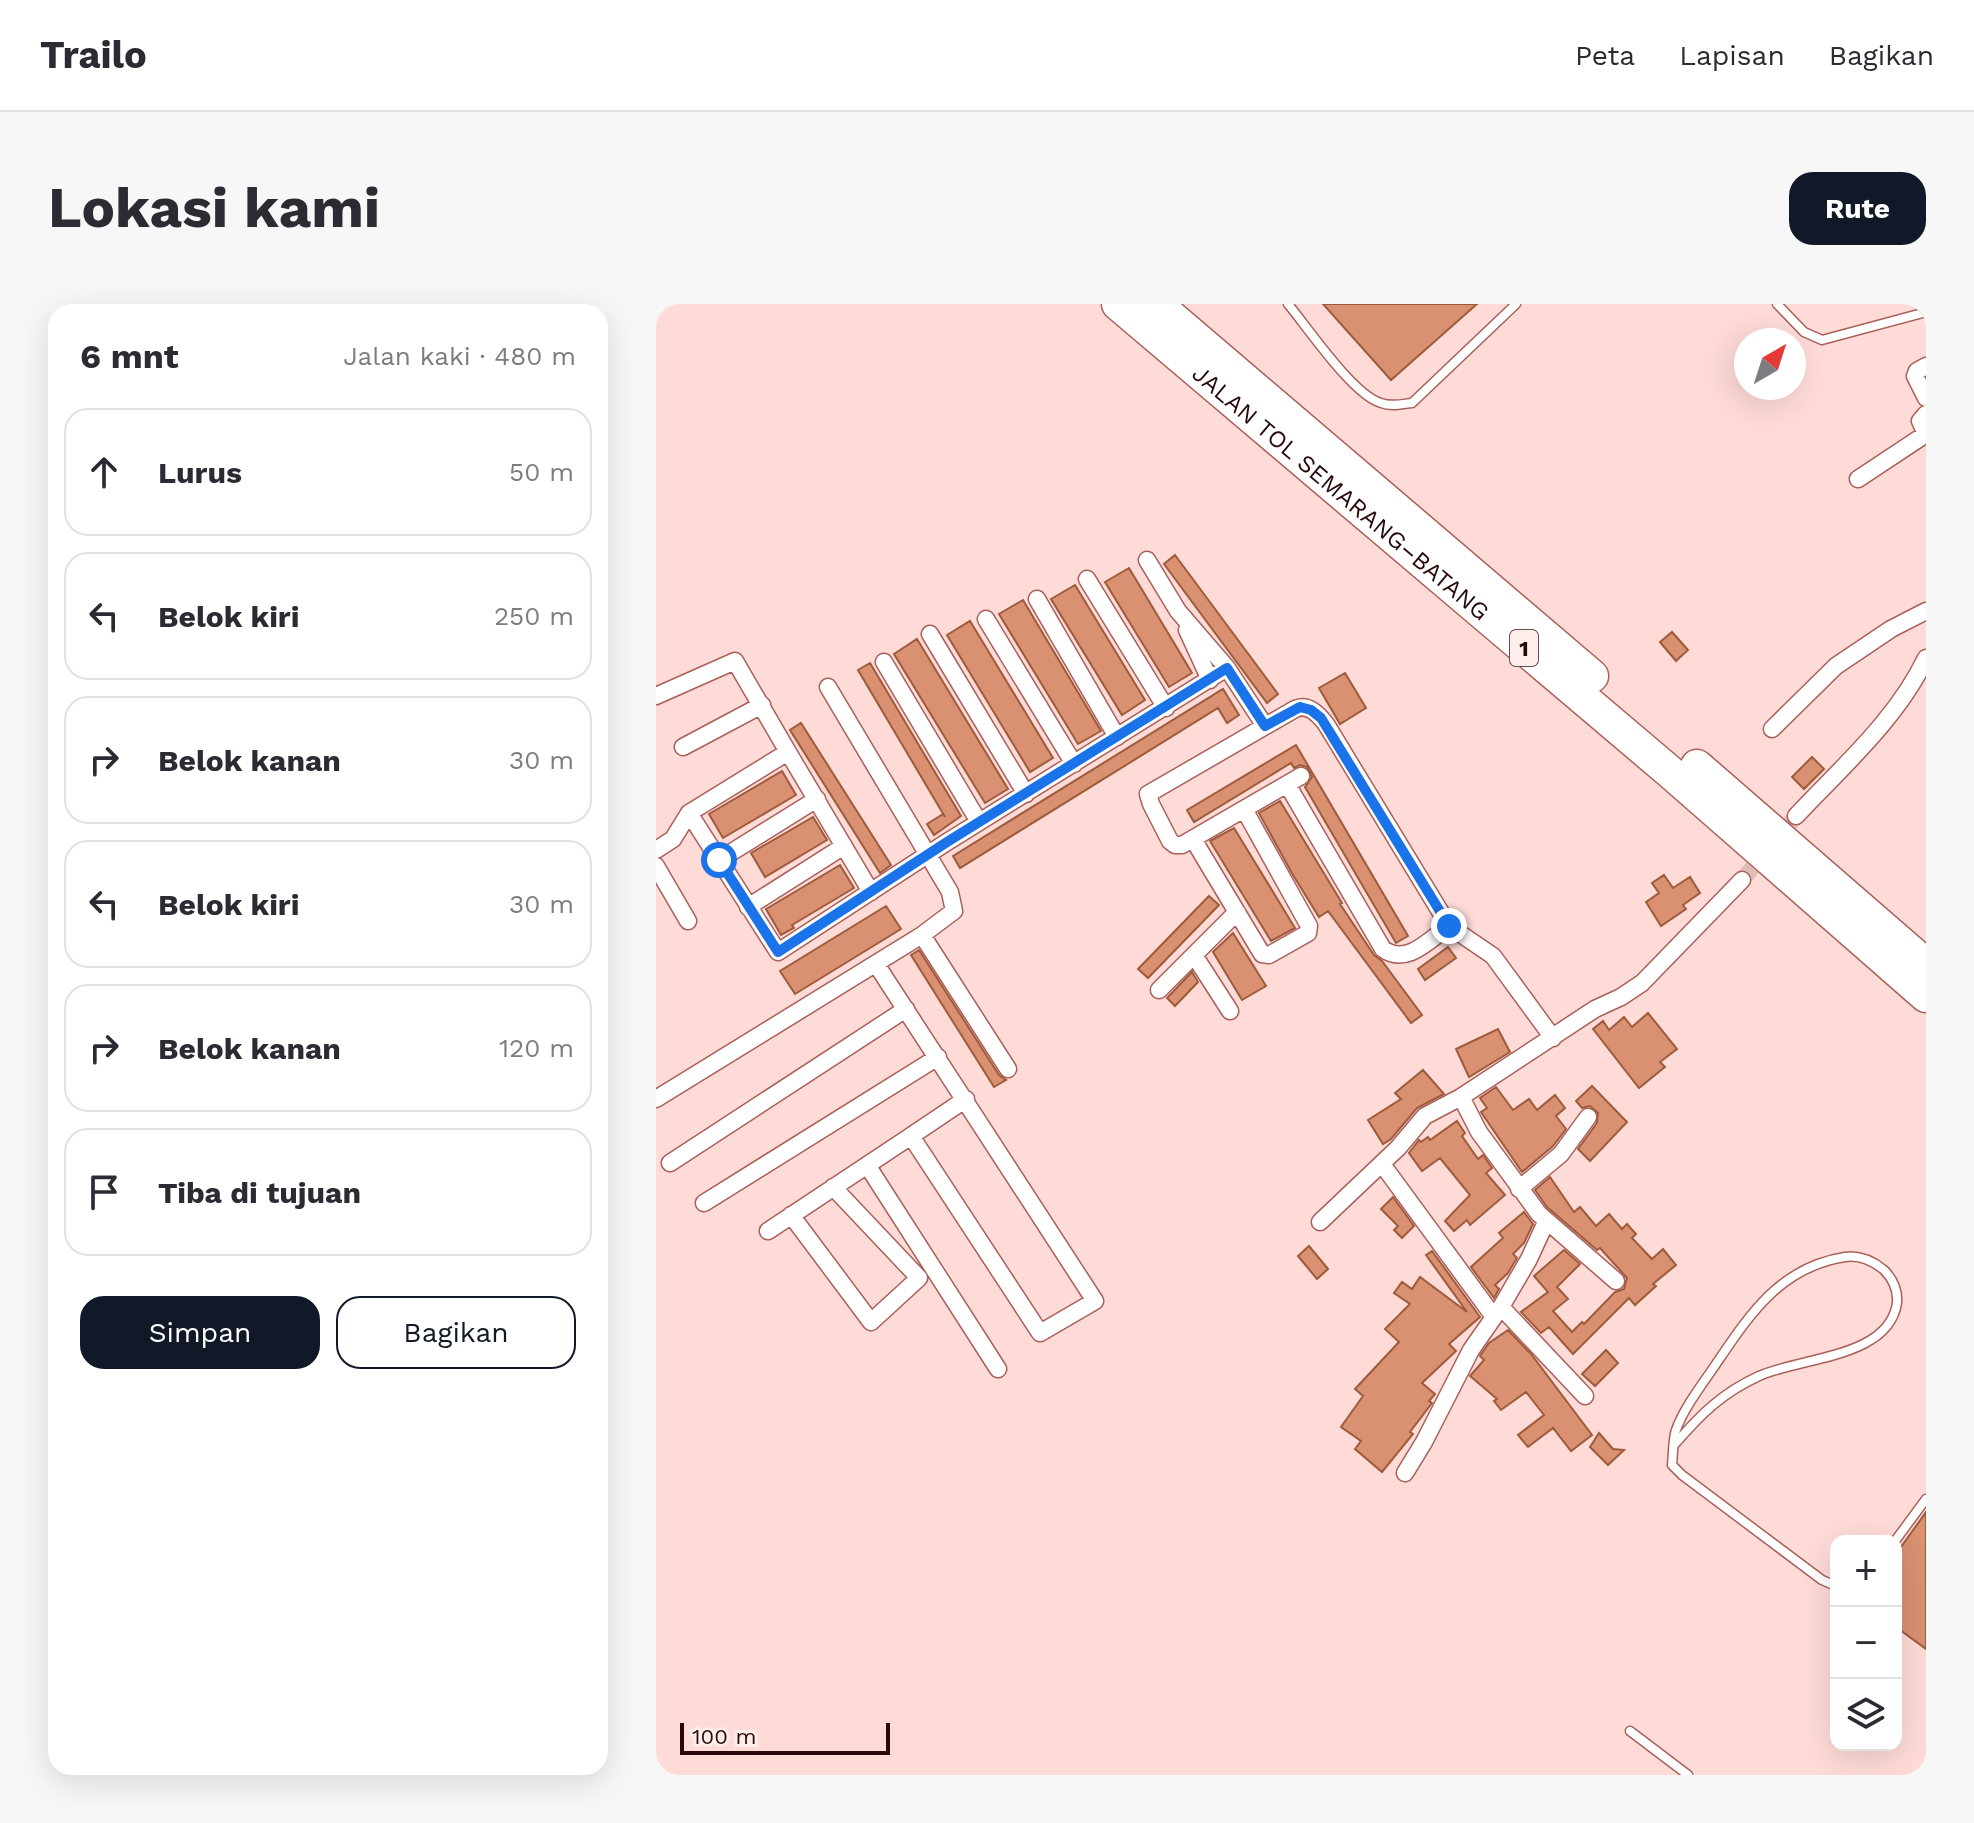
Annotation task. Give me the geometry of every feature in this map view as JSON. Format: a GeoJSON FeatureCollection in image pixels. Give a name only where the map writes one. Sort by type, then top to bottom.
{"type":"FeatureCollection","features":[{"type":"Feature","properties":{"kind":"highway","name":"JALAN TOL SEMARANG–BATANG"},"geometry":{"type":"LineString","coordinates":[[1118,304],[1670,772],[1926,996]]}},
{"type":"Feature","properties":{"kind":"highway","name":"JALAN TOL SEMARANG–BATANG"},"geometry":{"type":"LineString","coordinates":[[1156,304],[1926,965]]}},
{"type":"Feature","properties":{"kind":"street"},"geometry":{"type":"LineString","coordinates":[[1926,366],[1915,374],[1926,398]]}},
{"type":"Feature","properties":{"kind":"street"},"geometry":{"type":"LineString","coordinates":[[1858,479],[1926,434],[1920,421],[1926,414]]}},
{"type":"Feature","properties":{"kind":"street"},"geometry":{"type":"LineString","coordinates":[[1147,560],[1178,611],[1210,680]]}},
{"type":"Feature","properties":{"kind":"street"},"geometry":{"type":"LineString","coordinates":[[1087,579],[1166,708]]}},
{"type":"Feature","properties":{"kind":"street"},"geometry":{"type":"LineString","coordinates":[[1037,599],[1117,737]]}},
{"type":"Feature","properties":{"kind":"street"},"geometry":{"type":"LineString","coordinates":[[1178,611],[1227,668],[1265,726]]}},
{"type":"Feature","properties":{"kind":"street"},"geometry":{"type":"LineString","coordinates":[[1772,729],[1836,666],[1891,629],[1926,611]]}},
{"type":"Feature","properties":{"kind":"street"},"geometry":{"type":"LineString","coordinates":[[986,619],[1074,764]]}},
{"type":"Feature","properties":{"kind":"street"},"geometry":{"type":"LineString","coordinates":[[930,634],[1026,794]]}},
{"type":"Feature","properties":{"kind":"street"},"geometry":{"type":"LineString","coordinates":[[1796,816],[1904,697],[1926,658]]}},
{"type":"Feature","properties":{"kind":"street"},"geometry":{"type":"LineString","coordinates":[[656,696],[734,661],[871,892]]}},
{"type":"Feature","properties":{"kind":"street"},"geometry":{"type":"LineString","coordinates":[[884,662],[979,822]]}},
{"type":"Feature","properties":{"kind":"street"},"geometry":{"type":"LineString","coordinates":[[689,813],[778,952],[928,854],[1227,668]]}},
{"type":"Feature","properties":{"kind":"street"},"geometry":{"type":"LineString","coordinates":[[656,1099],[922,935],[954,911],[950,892],[828,687]]}},
{"type":"Feature","properties":{"kind":"street"},"geometry":{"type":"LineString","coordinates":[[683,747],[762,705]]}},
{"type":"Feature","properties":{"kind":"street"},"geometry":{"type":"LineString","coordinates":[[1449,926],[1410,954],[1396,956],[1383,949],[1294,780],[1182,845],[1170,841],[1148,794],[1300,707],[1311,710],[1321,718],[1449,926],[1493,956],[1553,1038]]}},
{"type":"Feature","properties":{"kind":"street"},"geometry":{"type":"LineString","coordinates":[[656,850],[673,839],[689,813],[788,752]]}},
{"type":"Feature","properties":{"kind":"street"},"geometry":{"type":"LineString","coordinates":[[719,860],[817,799]]}},
{"type":"Feature","properties":{"kind":"street"},"geometry":{"type":"LineString","coordinates":[[1193,839],[1265,956],[1308,933],[1310,929],[1244,809]]}},
{"type":"Feature","properties":{"kind":"street"},"geometry":{"type":"LineString","coordinates":[[748,907],[844,846]]}},
{"type":"Feature","properties":{"kind":"street"},"geometry":{"type":"LineString","coordinates":[[656,866],[688,921]]}},
{"type":"Feature","properties":{"kind":"street"},"geometry":{"type":"LineString","coordinates":[[1320,1222],[1382,1164],[1421,1119],[1642,983],[1742,880]]}},
{"type":"Feature","properties":{"kind":"street"},"geometry":{"type":"LineString","coordinates":[[1159,990],[1237,912]]}},
{"type":"Feature","properties":{"kind":"street"},"geometry":{"type":"LineString","coordinates":[[922,935],[1008,1069]]}},
{"type":"Feature","properties":{"kind":"street"},"geometry":{"type":"LineString","coordinates":[[1194,955],[1230,1011]]}},
{"type":"Feature","properties":{"kind":"street"},"geometry":{"type":"LineString","coordinates":[[876,964],[1095,1301],[1040,1333],[911,1136]]}},
{"type":"Feature","properties":{"kind":"street"},"geometry":{"type":"LineString","coordinates":[[670,1163],[906,1009]]}},
{"type":"Feature","properties":{"kind":"street"},"geometry":{"type":"LineString","coordinates":[[704,1203],[938,1057]]}},
{"type":"Feature","properties":{"kind":"street"},"geometry":{"type":"LineString","coordinates":[[1461,1097],[1479,1132],[1546,1222],[1616,1281]]}},
{"type":"Feature","properties":{"kind":"street"},"geometry":{"type":"LineString","coordinates":[[768,1231],[966,1099]]}},
{"type":"Feature","properties":{"kind":"street"},"geometry":{"type":"LineString","coordinates":[[1519,1189],[1561,1154],[1588,1117]]}},
{"type":"Feature","properties":{"kind":"street"},"geometry":{"type":"LineString","coordinates":[[1382,1164],[1498,1312],[1585,1396]]}},
{"type":"Feature","properties":{"kind":"street"},"geometry":{"type":"LineString","coordinates":[[867,1165],[998,1369]]}},
{"type":"Feature","properties":{"kind":"street"},"geometry":{"type":"LineString","coordinates":[[833,1187],[919,1278]]}},
{"type":"Feature","properties":{"kind":"street"},"geometry":{"type":"LineString","coordinates":[[791,1215],[871,1322],[932,1266]]}},
{"type":"Feature","properties":{"kind":"street"},"geometry":{"type":"LineString","coordinates":[[1405,1473],[1471,1350],[1498,1312],[1546,1222]]}},
{"type":"Feature","properties":{"kind":"lane"},"geometry":{"type":"LineString","coordinates":[[1288,304],[1355,386],[1378,403],[1391,405],[1412,403],[1516,304]]}},
{"type":"Feature","properties":{"kind":"lane"},"geometry":{"type":"LineString","coordinates":[[1777,304],[1804,332],[1822,340],[1926,312]]}},
{"type":"Feature","properties":{"kind":"lane"},"geometry":{"type":"LineString","coordinates":[[1675,1444],[1706,1409],[1760,1375],[1842,1352],[1877,1338],[1894,1313],[1897,1300],[1896,1286],[1886,1272],[1872,1262],[1852,1256],[1832,1259],[1804,1270],[1777,1287],[1758,1304],[1705,1380],[1675,1431],[1672,1465],[1682,1475],[1830,1583]]}},
{"type":"Feature","properties":{"kind":"lane"},"geometry":{"type":"LineString","coordinates":[[1899,1535],[1926,1499]]}},
{"type":"Feature","properties":{"kind":"lane"},"geometry":{"type":"LineString","coordinates":[[1630,1731],[1688,1775]]}},
{"type":"Feature","properties":{"kind":"building"},"geometry":{"type":"Polygon","coordinates":[[[1323,304],[1477,304],[1391,380],[1323,304]]]}},
{"type":"Feature","properties":{"kind":"building"},"geometry":{"type":"Polygon","coordinates":[[[1175,555],[1278,694],[1267,703],[1164,564],[1175,555]]]}},
{"type":"Feature","properties":{"kind":"building"},"geometry":{"type":"Polygon","coordinates":[[[1129,568],[1192,673],[1169,687],[1105,582],[1129,568]]]}},
{"type":"Feature","properties":{"kind":"building"},"geometry":{"type":"Polygon","coordinates":[[[1075,585],[1145,700],[1122,715],[1051,599],[1075,585]]]}},
{"type":"Feature","properties":{"kind":"building"},"geometry":{"type":"Polygon","coordinates":[[[1023,600],[1101,731],[1078,744],[999,614],[1023,600]]]}},
{"type":"Feature","properties":{"kind":"building"},"geometry":{"type":"Polygon","coordinates":[[[970,621],[1053,758],[1030,772],[947,635],[970,621]]]}},
{"type":"Feature","properties":{"kind":"building"},"geometry":{"type":"Polygon","coordinates":[[[1672,632],[1688,650],[1676,661],[1660,642],[1672,632]]]}},
{"type":"Feature","properties":{"kind":"building"},"geometry":{"type":"Polygon","coordinates":[[[917,639],[1008,789],[985,803],[894,654],[917,639]]]}},
{"type":"Feature","properties":{"kind":"building"},"geometry":{"type":"Polygon","coordinates":[[[870,663],[961,816],[934,835],[927,824],[943,814],[945,817],[858,670],[870,663]]]}},
{"type":"Feature","properties":{"kind":"building"},"geometry":{"type":"Polygon","coordinates":[[[1345,673],[1366,708],[1340,724],[1319,688],[1345,673]]]}},
{"type":"Feature","properties":{"kind":"building"},"geometry":{"type":"Polygon","coordinates":[[[1223,689],[1239,715],[1227,723],[1218,708],[960,868],[953,856],[1223,689]]]}},
{"type":"Feature","properties":{"kind":"building"},"geometry":{"type":"Polygon","coordinates":[[[801,723],[891,865],[880,873],[790,730],[801,723]]]}},
{"type":"Feature","properties":{"kind":"building"},"geometry":{"type":"Polygon","coordinates":[[[1296,745],[1408,936],[1396,943],[1305,787],[1312,777],[1307,767],[1300,765],[1294,768],[1291,763],[1194,822],[1187,810],[1296,745]]]}},
{"type":"Feature","properties":{"kind":"building"},"geometry":{"type":"Polygon","coordinates":[[[1812,757],[1824,769],[1804,789],[1792,777],[1812,757]]]}},
{"type":"Feature","properties":{"kind":"building"},"geometry":{"type":"Polygon","coordinates":[[[782,771],[796,795],[723,838],[709,814],[782,771]]]}},
{"type":"Feature","properties":{"kind":"building"},"geometry":{"type":"Polygon","coordinates":[[[1280,801],[1340,904],[1374,955],[1382,961],[1422,1015],[1411,1023],[1328,911],[1319,917],[1293,875],[1259,813],[1280,801]]]}},
{"type":"Feature","properties":{"kind":"building"},"geometry":{"type":"Polygon","coordinates":[[[813,817],[827,840],[765,877],[751,853],[813,817]]]}},
{"type":"Feature","properties":{"kind":"building"},"geometry":{"type":"Polygon","coordinates":[[[1234,828],[1295,928],[1271,941],[1210,841],[1234,828]]]}},
{"type":"Feature","properties":{"kind":"building"},"geometry":{"type":"Polygon","coordinates":[[[840,865],[854,888],[792,925],[794,928],[781,935],[766,909],[840,865]]]}},
{"type":"Feature","properties":{"kind":"building"},"geometry":{"type":"Polygon","coordinates":[[[1664,875],[1673,888],[1690,877],[1700,893],[1683,905],[1686,909],[1661,926],[1646,902],[1659,893],[1652,883],[1664,875]]]}},
{"type":"Feature","properties":{"kind":"building"},"geometry":{"type":"Polygon","coordinates":[[[1209,896],[1219,905],[1148,978],[1138,969],[1209,896]]]}},
{"type":"Feature","properties":{"kind":"building"},"geometry":{"type":"Polygon","coordinates":[[[886,906],[901,929],[795,994],[780,971],[886,906]]]}},
{"type":"Feature","properties":{"kind":"building"},"geometry":{"type":"Polygon","coordinates":[[[1233,933],[1266,986],[1242,1000],[1213,952],[1233,933]]]}},
{"type":"Feature","properties":{"kind":"building"},"geometry":{"type":"Polygon","coordinates":[[[1448,947],[1456,958],[1425,980],[1418,969],[1448,947]]]}},
{"type":"Feature","properties":{"kind":"building"},"geometry":{"type":"Polygon","coordinates":[[[919,950],[999,1075],[1006,1080],[994,1087],[911,955],[919,950]]]}},
{"type":"Feature","properties":{"kind":"building"},"geometry":{"type":"Polygon","coordinates":[[[1192,972],[1198,982],[1175,1006],[1167,998],[1192,972]]]}},
{"type":"Feature","properties":{"kind":"building"},"geometry":{"type":"Polygon","coordinates":[[[1648,1013],[1677,1049],[1660,1062],[1665,1067],[1639,1088],[1593,1029],[1603,1021],[1609,1030],[1624,1017],[1632,1027],[1648,1013]]]}},
{"type":"Feature","properties":{"kind":"building"},"geometry":{"type":"Polygon","coordinates":[[[1498,1029],[1510,1052],[1469,1077],[1456,1049],[1498,1029]]]}},
{"type":"Feature","properties":{"kind":"building"},"geometry":{"type":"Polygon","coordinates":[[[1423,1070],[1444,1094],[1417,1108],[1383,1144],[1368,1120],[1401,1099],[1395,1093],[1423,1070]]]}},
{"type":"Feature","properties":{"kind":"building"},"geometry":{"type":"Polygon","coordinates":[[[1592,1086],[1627,1122],[1590,1161],[1578,1149],[1597,1123],[1598,1113],[1590,1106],[1582,1108],[1576,1101],[1592,1086]]]}},
{"type":"Feature","properties":{"kind":"building"},"geometry":{"type":"Polygon","coordinates":[[[1496,1087],[1513,1110],[1529,1099],[1537,1110],[1555,1095],[1565,1108],[1556,1116],[1566,1129],[1553,1146],[1522,1172],[1481,1112],[1487,1108],[1480,1098],[1496,1087]]]}},
{"type":"Feature","properties":{"kind":"building"},"geometry":{"type":"Polygon","coordinates":[[[1457,1121],[1465,1133],[1462,1136],[1478,1159],[1483,1155],[1492,1168],[1486,1173],[1505,1195],[1470,1225],[1467,1220],[1454,1231],[1445,1221],[1470,1195],[1440,1158],[1422,1171],[1409,1153],[1419,1140],[1421,1142],[1428,1137],[1430,1140],[1457,1121]]]}},
{"type":"Feature","properties":{"kind":"building"},"geometry":{"type":"Polygon","coordinates":[[[1550,1177],[1574,1212],[1580,1207],[1596,1226],[1609,1214],[1622,1229],[1627,1224],[1636,1234],[1632,1238],[1652,1259],[1663,1249],[1676,1265],[1653,1284],[1656,1286],[1635,1305],[1629,1298],[1573,1354],[1549,1327],[1541,1333],[1521,1312],[1548,1292],[1534,1276],[1564,1250],[1580,1264],[1557,1287],[1568,1299],[1553,1311],[1572,1332],[1615,1292],[1624,1289],[1627,1278],[1600,1248],[1597,1250],[1547,1207],[1535,1190],[1550,1177]]]}},
{"type":"Feature","properties":{"kind":"building"},"geometry":{"type":"Polygon","coordinates":[[[1393,1197],[1414,1226],[1402,1238],[1394,1230],[1398,1226],[1381,1209],[1393,1197]]]}},
{"type":"Feature","properties":{"kind":"building"},"geometry":{"type":"Polygon","coordinates":[[[1524,1212],[1533,1224],[1524,1243],[1513,1254],[1517,1258],[1508,1273],[1495,1285],[1499,1289],[1494,1298],[1471,1267],[1503,1238],[1499,1233],[1524,1212]]]}},
{"type":"Feature","properties":{"kind":"building"},"geometry":{"type":"Polygon","coordinates":[[[1309,1246],[1328,1269],[1317,1279],[1298,1256],[1309,1246]]]}},
{"type":"Feature","properties":{"kind":"building"},"geometry":{"type":"Polygon","coordinates":[[[1432,1251],[1480,1317],[1449,1344],[1456,1351],[1422,1383],[1435,1394],[1429,1401],[1432,1403],[1410,1432],[1413,1434],[1382,1472],[1355,1449],[1361,1441],[1341,1427],[1363,1396],[1355,1389],[1399,1342],[1385,1329],[1410,1304],[1394,1293],[1402,1282],[1412,1289],[1420,1277],[1467,1312],[1426,1255],[1432,1251]]]}},
{"type":"Feature","properties":{"kind":"building"},"geometry":{"type":"Polygon","coordinates":[[[1508,1330],[1531,1354],[1592,1435],[1571,1451],[1553,1428],[1528,1447],[1518,1435],[1544,1415],[1526,1392],[1501,1410],[1494,1401],[1497,1399],[1470,1376],[1484,1360],[1480,1356],[1489,1343],[1508,1330]]]}},
{"type":"Feature","properties":{"kind":"building"},"geometry":{"type":"Polygon","coordinates":[[[1606,1350],[1618,1363],[1595,1386],[1582,1374],[1606,1350]]]}},
{"type":"Feature","properties":{"kind":"building"},"geometry":{"type":"Polygon","coordinates":[[[1599,1433],[1613,1449],[1624,1450],[1608,1465],[1590,1447],[1599,1433]]]}},
{"type":"Feature","properties":{"kind":"building"},"geometry":{"type":"Polygon","coordinates":[[[1926,1512],[1926,1649],[1902,1631],[1902,1546],[1926,1512]]]}},
{"type":"Feature","properties":{"kind":"tunnel"},"geometry":{"type":"LineString","coordinates":[[1742,880],[1796,816]]}},
{"type":"Feature","properties":{"kind":"route"},"geometry":{"type":"LineString","coordinates":[[719,860],[778,952],[947,842],[1227,668],[1265,726],[1300,707],[1308,708],[1321,718],[1449,926]]}}]}
